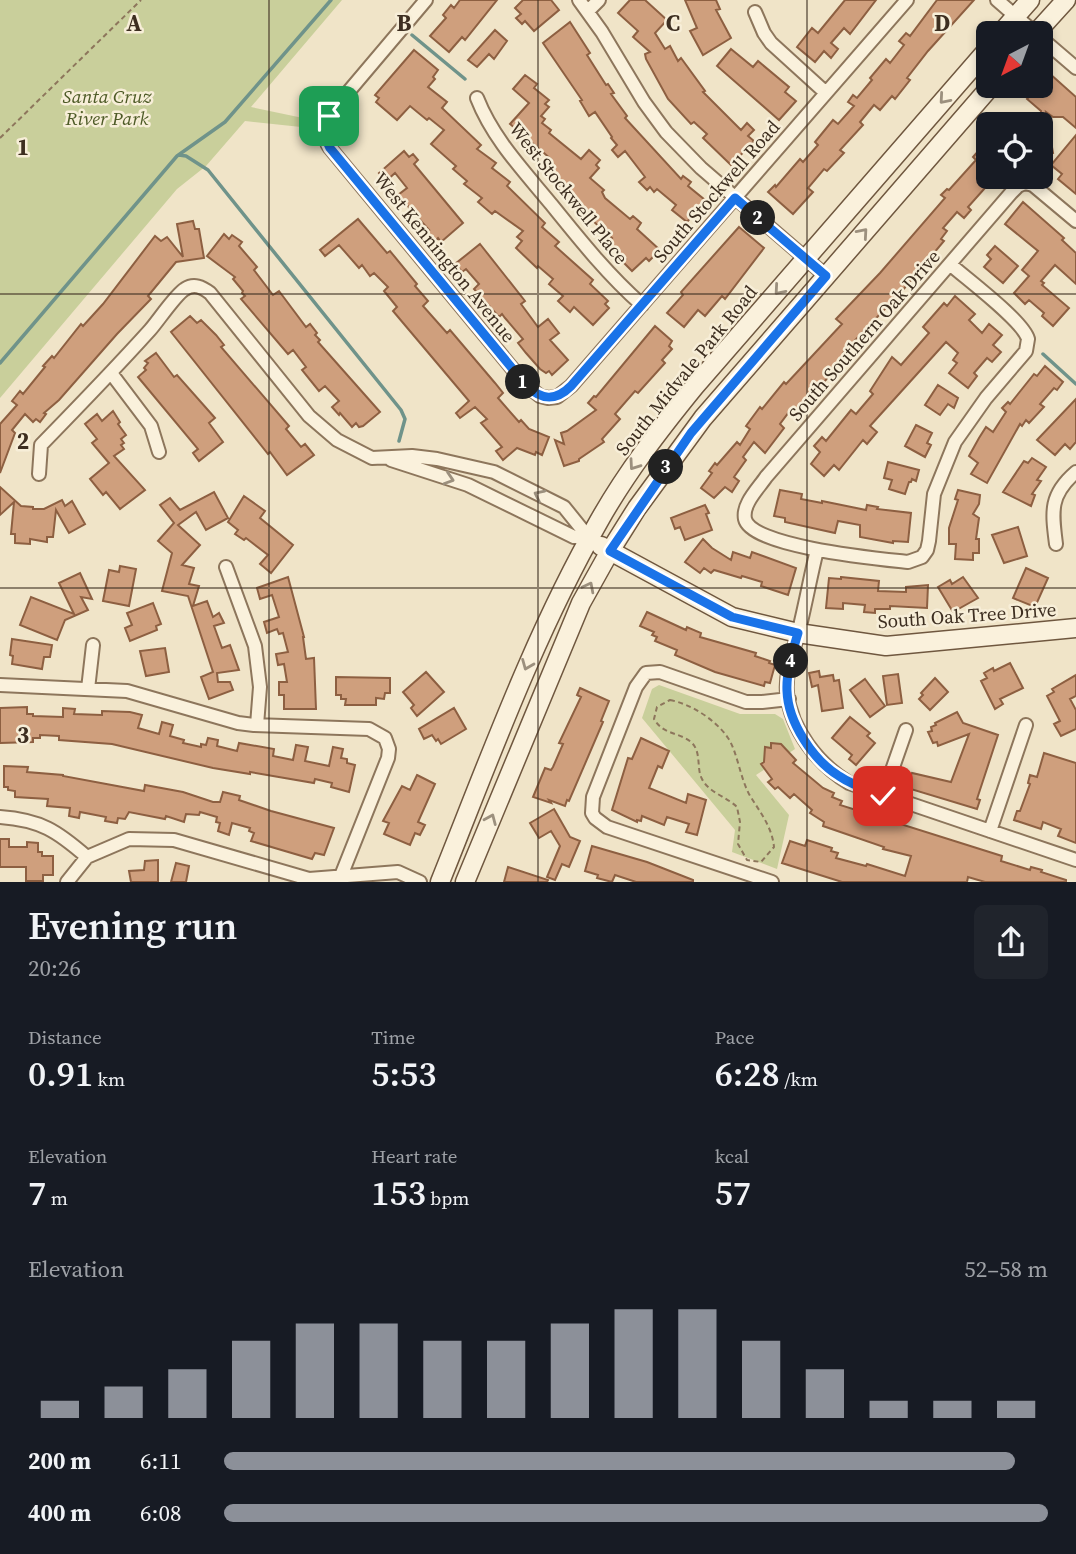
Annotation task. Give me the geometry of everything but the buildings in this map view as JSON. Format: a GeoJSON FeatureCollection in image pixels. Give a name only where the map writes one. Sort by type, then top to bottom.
{"type":"FeatureCollection","features":[{"type":"Feature","properties":{"kind":"main road"},"geometry":{"type":"LineString","coordinates":[[1012,21],[1030,0]]}},
{"type":"Feature","properties":{"kind":"main road"},"geometry":{"type":"LineString","coordinates":[[1047,21],[1066,0]]}},
{"type":"Feature","properties":{"kind":"main road","name":"South Midvale Park Road"},"geometry":{"type":"LineString","coordinates":[[440,882],[542,628],[618,489],[661,429],[976,63]]}},
{"type":"Feature","properties":{"kind":"main road"},"geometry":{"type":"LineString","coordinates":[[465,882],[581,603],[610,551],[653,485],[691,433],[981,98]]}},
{"type":"Feature","properties":{"kind":"main road","name":"South Oak Tree Drive"},"geometry":{"type":"LineString","coordinates":[[589,538],[732,617],[796,641],[886,646],[1076,628]]}},
{"type":"Feature","properties":{"kind":"street","name":"West Kennington Avenue"},"geometry":{"type":"LineString","coordinates":[[426,0],[333,110],[324,135],[330,148],[517,374],[548,405]]}},
{"type":"Feature","properties":{"kind":"street"},"geometry":{"type":"LineString","coordinates":[[579,0],[588,10],[660,125],[688,156],[826,276]]}},
{"type":"Feature","properties":{"kind":"street"},"geometry":{"type":"LineString","coordinates":[[588,10],[599,0]]}},
{"type":"Feature","properties":{"kind":"street","name":"South Stockwell Road"},"geometry":{"type":"LineString","coordinates":[[548,405],[571,386],[907,0]]}},
{"type":"Feature","properties":{"kind":"street"},"geometry":{"type":"LineString","coordinates":[[997,0],[1022,21]]}},
{"type":"Feature","properties":{"kind":"street"},"geometry":{"type":"LineString","coordinates":[[755,12],[771,43],[826,93]]}},
{"type":"Feature","properties":{"kind":"street"},"geometry":{"type":"LineString","coordinates":[[1054,49],[1076,68]]}},
{"type":"Feature","properties":{"kind":"street","name":"West Stockwell Place"},"geometry":{"type":"LineString","coordinates":[[477,98],[503,146],[603,267],[642,305]]}},
{"type":"Feature","properties":{"kind":"street","name":"South Southern Oak Drive"},"geometry":{"type":"LineString","coordinates":[[746,521],[748,503],[766,477],[1016,189]]}},
{"type":"Feature","properties":{"kind":"street"},"geometry":{"type":"LineString","coordinates":[[1038,189],[1076,221]]}},
{"type":"Feature","properties":{"kind":"street"},"geometry":{"type":"LineString","coordinates":[[732,524],[746,521],[750,529],[762,535],[817,550],[908,562],[926,561],[934,494],[955,442],[1033,339],[951,265]]}},
{"type":"Feature","properties":{"kind":"street"},"geometry":{"type":"LineString","coordinates":[[39,474],[41,445],[111,373],[169,309],[182,290],[195,282],[217,301],[309,416],[337,440],[372,458],[437,458],[494,472],[564,507],[589,538]]}},
{"type":"Feature","properties":{"kind":"street"},"geometry":{"type":"LineString","coordinates":[[111,373],[151,426],[159,452]]}},
{"type":"Feature","properties":{"kind":"street"},"geometry":{"type":"LineString","coordinates":[[384,458],[468,485],[574,537],[589,538]]}},
{"type":"Feature","properties":{"kind":"street"},"geometry":{"type":"LineString","coordinates":[[1056,544],[1052,508],[1058,492],[1076,472]]}},
{"type":"Feature","properties":{"kind":"street"},"geometry":{"type":"LineString","coordinates":[[817,550],[787,691],[794,720],[806,743],[820,760],[849,783],[1076,860]]}},
{"type":"Feature","properties":{"kind":"street"},"geometry":{"type":"LineString","coordinates":[[226,567],[255,646],[260,687],[257,726]]}},
{"type":"Feature","properties":{"kind":"street"},"geometry":{"type":"LineString","coordinates":[[88,689],[93,645]]}},
{"type":"Feature","properties":{"kind":"street"},"geometry":{"type":"LineString","coordinates":[[772,882],[607,827],[588,815],[636,687],[647,669],[746,702],[789,699]]}},
{"type":"Feature","properties":{"kind":"street"},"geometry":{"type":"LineString","coordinates":[[0,685],[127,691],[238,723],[257,726],[369,729],[390,734],[388,758],[341,876]]}},
{"type":"Feature","properties":{"kind":"street"},"geometry":{"type":"LineString","coordinates":[[990,831],[1026,724]]}},
{"type":"Feature","properties":{"kind":"street"},"geometry":{"type":"LineString","coordinates":[[883,796],[906,730]]}},
{"type":"Feature","properties":{"kind":"street"},"geometry":{"type":"LineString","coordinates":[[0,817],[28,820],[48,827],[87,857]]}},
{"type":"Feature","properties":{"kind":"street"},"geometry":{"type":"LineString","coordinates":[[67,882],[87,857],[129,839],[174,840],[309,879],[398,873],[420,882]]}},
{"type":"Feature","properties":{"kind":"path"},"geometry":{"type":"LineString","coordinates":[[0,138],[141,0]]}},
{"type":"Feature","properties":{"kind":"path"},"geometry":{"type":"LineString","coordinates":[[662,702],[680,702],[711,720],[729,739],[741,778],[773,833],[774,847],[761,862],[747,860],[738,844],[740,822],[737,807],[705,785],[700,776],[696,750],[687,740],[667,733],[654,719],[662,702]]}},
{"type":"Feature","properties":{"kind":"green space","name":"Santa Cruz River Park"},"geometry":{"type":"Polygon","coordinates":[[[0,0],[342,0],[251,107],[303,118],[301,127],[245,121],[206,166],[177,189],[0,398],[0,0]]]}},
{"type":"Feature","properties":{"kind":"green space"},"geometry":{"type":"Polygon","coordinates":[[[659,685],[740,714],[775,714],[783,719],[795,749],[756,775],[789,815],[777,869],[732,852],[735,830],[642,718],[652,689],[659,685]]]}},
{"type":"Feature","properties":{"kind":"waterway"},"geometry":{"type":"LineString","coordinates":[[0,363],[177,156],[225,122],[331,0]]}},
{"type":"Feature","properties":{"kind":"waterway"},"geometry":{"type":"LineString","coordinates":[[412,35],[465,79]]}},
{"type":"Feature","properties":{"kind":"waterway"},"geometry":{"type":"LineString","coordinates":[[179,155],[186,156],[208,170],[401,410],[405,419],[399,441]]}},
{"type":"Feature","properties":{"kind":"waterway"},"geometry":{"type":"LineString","coordinates":[[1043,354],[1076,384]]}},
{"type":"Feature","properties":{"kind":"route"},"geometry":{"type":"LineString","coordinates":[[329,116],[324,135],[330,148],[526,385],[540,396],[557,397],[571,386],[735,198],[826,276],[691,433],[658,477],[610,551],[732,617],[798,633],[787,691],[794,720],[806,743],[836,775],[883,796]]}}]}
